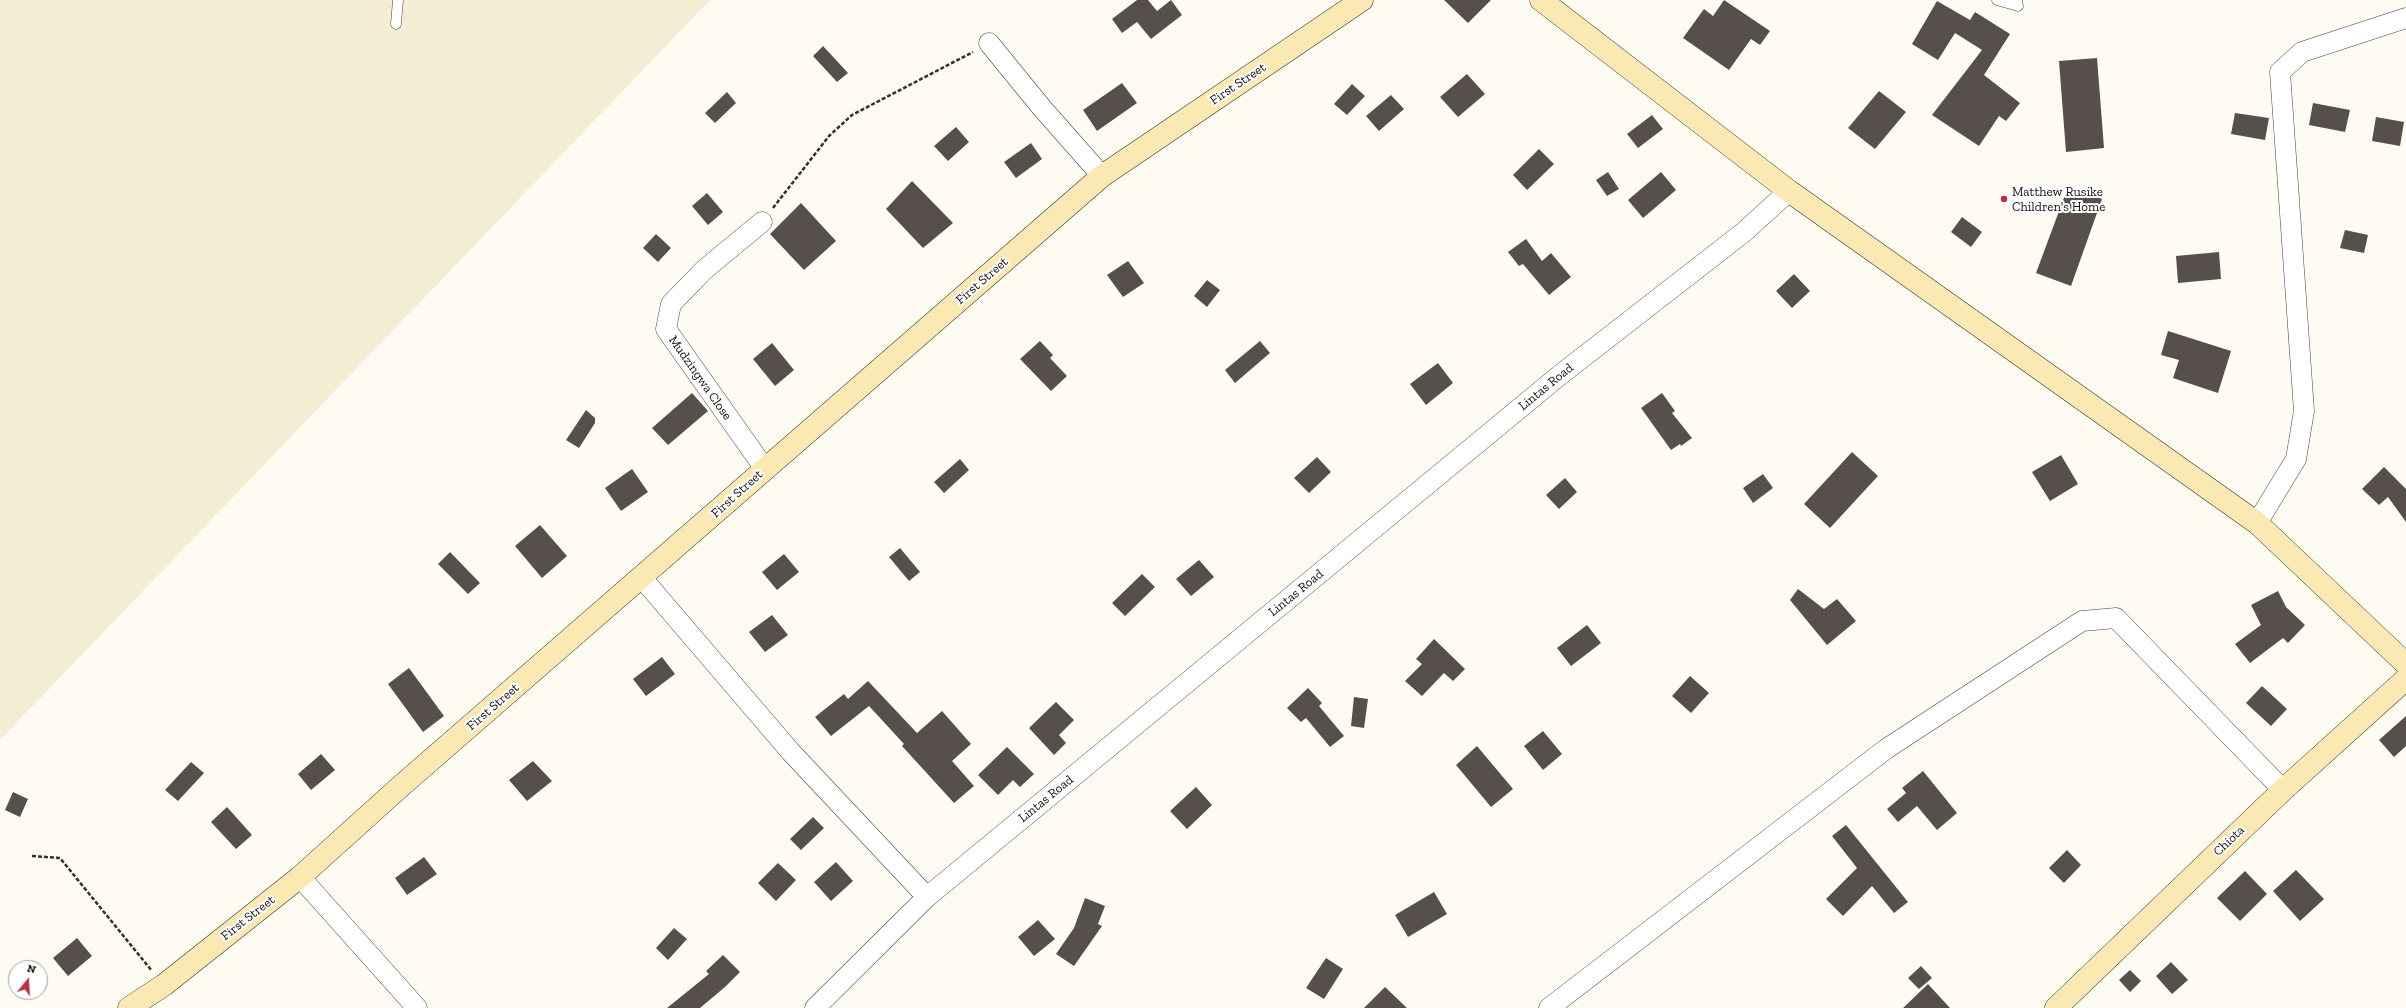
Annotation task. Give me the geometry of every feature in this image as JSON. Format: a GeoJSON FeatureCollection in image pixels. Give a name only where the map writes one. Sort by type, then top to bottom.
{"type":"FeatureCollection","features":[{"type":"Feature","properties":{"kind":"street","name":"First Street"},"geometry":{"type":"LineString","coordinates":[[129,1008],[164,985],[300,877],[401,786],[642,578],[764,469],[1102,176],[1362,0]]}},
{"type":"Feature","properties":{"kind":"street"},"geometry":{"type":"LineString","coordinates":[[1541,0],[1789,191],[2257,523],[2406,664]]}},
{"type":"Feature","properties":{"kind":"street"},"geometry":{"type":"LineString","coordinates":[[2257,523],[2296,459],[2304,411],[2280,72],[2302,52],[2406,18]]}},
{"type":"Feature","properties":{"kind":"street"},"geometry":{"type":"LineString","coordinates":[[989,43],[1042,108],[1102,176]]}},
{"type":"Feature","properties":{"kind":"street","name":"Lintas Road"},"geometry":{"type":"LineString","coordinates":[[815,1008],[836,1001],[927,896],[1554,380],[1744,232],[1789,191]]}},
{"type":"Feature","properties":{"kind":"street","name":"Mudzingwa Close"},"geometry":{"type":"LineString","coordinates":[[762,222],[704,270],[671,304],[666,329],[764,469]]}},
{"type":"Feature","properties":{"kind":"street"},"geometry":{"type":"LineString","coordinates":[[642,578],[790,751],[927,896]]}},
{"type":"Feature","properties":{"kind":"street"},"geometry":{"type":"LineString","coordinates":[[1549,1008],[1886,749],[2082,621],[2116,618],[2283,790]]}},
{"type":"Feature","properties":{"kind":"street","name":"Chiota"},"geometry":{"type":"LineString","coordinates":[[2056,1008],[2283,790],[2406,678]]}},
{"type":"Feature","properties":{"kind":"street"},"geometry":{"type":"LineString","coordinates":[[300,877],[417,1008]]}},
{"type":"Feature","properties":{"kind":"lane"},"geometry":{"type":"LineString","coordinates":[[396,24],[398,0]]}},
{"type":"Feature","properties":{"kind":"lane"},"geometry":{"type":"LineString","coordinates":[[1997,0],[2018,6],[2017,0]]}},
{"type":"Feature","properties":{"kind":"path"},"geometry":{"type":"LineString","coordinates":[[762,222],[829,136],[852,115],[989,43]]}},
{"type":"Feature","properties":{"kind":"path"},"geometry":{"type":"LineString","coordinates":[[32,856],[60,858],[164,985]]}},
{"type":"Feature","properties":{"kind":"shaded area"},"geometry":{"type":"Polygon","coordinates":[[[0,0],[710,0],[0,740],[0,0]]]}},
{"type":"Feature","properties":{"kind":"building"},"geometry":{"type":"Polygon","coordinates":[[[1137,0],[1148,0],[1157,11],[1171,0],[1182,15],[1151,39],[1137,22],[1122,33],[1112,19],[1137,0]]]}},
{"type":"Feature","properties":{"kind":"building"},"geometry":{"type":"Polygon","coordinates":[[[1444,0],[1491,0],[1468,23],[1444,0]]]}},
{"type":"Feature","properties":{"kind":"building"},"geometry":{"type":"Polygon","coordinates":[[[1724,0],[1770,31],[1760,45],[1751,39],[1729,70],[1683,38],[1704,9],[1713,16],[1724,0]]]}},
{"type":"Feature","properties":{"kind":"building"},"geometry":{"type":"Polygon","coordinates":[[[1937,1],[1970,20],[1975,12],[2010,34],[1984,75],[2020,103],[2006,121],[1999,116],[1979,146],[1932,115],[1982,50],[1955,33],[1938,60],[1912,44],[1937,1]]]}},
{"type":"Feature","properties":{"kind":"building"},"geometry":{"type":"Polygon","coordinates":[[[823,46],[848,73],[837,82],[813,56],[823,46]]]}},
{"type":"Feature","properties":{"kind":"building"},"geometry":{"type":"Polygon","coordinates":[[[2097,58],[2104,148],[2066,152],[2059,61],[2097,58]]]}},
{"type":"Feature","properties":{"kind":"building"},"geometry":{"type":"Polygon","coordinates":[[[1467,74],[1485,94],[1458,117],[1440,97],[1467,74]]]}},
{"type":"Feature","properties":{"kind":"building"},"geometry":{"type":"Polygon","coordinates":[[[1122,83],[1137,103],[1097,131],[1083,110],[1122,83]]]}},
{"type":"Feature","properties":{"kind":"building"},"geometry":{"type":"Polygon","coordinates":[[[1352,84],[1365,96],[1347,115],[1334,104],[1352,84]]]}},
{"type":"Feature","properties":{"kind":"building"},"geometry":{"type":"Polygon","coordinates":[[[1879,91],[1906,112],[1875,149],[1848,128],[1879,91]]]}},
{"type":"Feature","properties":{"kind":"building"},"geometry":{"type":"Polygon","coordinates":[[[727,92],[736,103],[715,123],[705,113],[727,92]]]}},
{"type":"Feature","properties":{"kind":"building"},"geometry":{"type":"Polygon","coordinates":[[[1391,95],[1404,109],[1379,131],[1366,116],[1391,95]]]}},
{"type":"Feature","properties":{"kind":"building"},"geometry":{"type":"Polygon","coordinates":[[[2313,103],[2350,110],[2345,132],[2309,125],[2313,103]]]}},
{"type":"Feature","properties":{"kind":"building"},"geometry":{"type":"Polygon","coordinates":[[[2235,113],[2269,118],[2265,140],[2231,134],[2235,113]]]}},
{"type":"Feature","properties":{"kind":"building"},"geometry":{"type":"Polygon","coordinates":[[[1652,115],[1663,129],[1638,148],[1627,134],[1652,115]]]}},
{"type":"Feature","properties":{"kind":"building"},"geometry":{"type":"Polygon","coordinates":[[[2376,117],[2404,122],[2400,146],[2372,141],[2376,117]]]}},
{"type":"Feature","properties":{"kind":"building"},"geometry":{"type":"Polygon","coordinates":[[[956,127],[969,142],[948,161],[934,146],[956,127]]]}},
{"type":"Feature","properties":{"kind":"building"},"geometry":{"type":"Polygon","coordinates":[[[1031,143],[1042,159],[1016,178],[1004,162],[1031,143]]]}},
{"type":"Feature","properties":{"kind":"building"},"geometry":{"type":"Polygon","coordinates":[[[1539,149],[1554,164],[1527,190],[1513,175],[1539,149]]]}},
{"type":"Feature","properties":{"kind":"building"},"geometry":{"type":"Polygon","coordinates":[[[1608,172],[1619,189],[1607,196],[1596,180],[1608,172]]]}},
{"type":"Feature","properties":{"kind":"building"},"geometry":{"type":"Polygon","coordinates":[[[1661,172],[1676,190],[1643,218],[1628,200],[1661,172]]]}},
{"type":"Feature","properties":{"kind":"building"},"geometry":{"type":"Polygon","coordinates":[[[912,181],[953,223],[923,248],[886,209],[912,181]]]}},
{"type":"Feature","properties":{"kind":"building"},"geometry":{"type":"Polygon","coordinates":[[[2068,187],[2102,199],[2071,286],[2036,273],[2068,187]]]}},
{"type":"Feature","properties":{"kind":"building"},"geometry":{"type":"Polygon","coordinates":[[[707,193],[723,212],[708,225],[692,206],[707,193]]]}},
{"type":"Feature","properties":{"kind":"building"},"geometry":{"type":"Polygon","coordinates":[[[801,203],[836,241],[804,270],[770,234],[801,203]]]}},
{"type":"Feature","properties":{"kind":"building"},"geometry":{"type":"Polygon","coordinates":[[[1962,217],[1982,232],[1971,247],[1951,232],[1962,217]]]}},
{"type":"Feature","properties":{"kind":"building"},"geometry":{"type":"Polygon","coordinates":[[[2345,230],[2368,235],[2364,253],[2340,248],[2345,230]]]}},
{"type":"Feature","properties":{"kind":"building"},"geometry":{"type":"Polygon","coordinates":[[[656,234],[671,248],[658,262],[643,248],[656,234]]]}},
{"type":"Feature","properties":{"kind":"building"},"geometry":{"type":"Polygon","coordinates":[[[1526,239],[1542,261],[1551,253],[1571,277],[1549,295],[1523,264],[1519,266],[1508,252],[1526,239]]]}},
{"type":"Feature","properties":{"kind":"building"},"geometry":{"type":"Polygon","coordinates":[[[2219,252],[2221,279],[2178,283],[2176,256],[2219,252]]]}},
{"type":"Feature","properties":{"kind":"building"},"geometry":{"type":"Polygon","coordinates":[[[1128,261],[1144,283],[1123,297],[1107,275],[1128,261]]]}},
{"type":"Feature","properties":{"kind":"building"},"geometry":{"type":"Polygon","coordinates":[[[1794,274],[1810,291],[1792,308],[1776,291],[1794,274]]]}},
{"type":"Feature","properties":{"kind":"building"},"geometry":{"type":"Polygon","coordinates":[[[1207,280],[1220,290],[1207,307],[1194,296],[1207,280]]]}},
{"type":"Feature","properties":{"kind":"building"},"geometry":{"type":"Polygon","coordinates":[[[2168,331],[2231,351],[2218,393],[2173,378],[2179,360],[2161,355],[2168,331]]]}},
{"type":"Feature","properties":{"kind":"building"},"geometry":{"type":"Polygon","coordinates":[[[1040,341],[1053,355],[1050,358],[1067,376],[1051,391],[1020,359],[1040,341]]]}},
{"type":"Feature","properties":{"kind":"building"},"geometry":{"type":"Polygon","coordinates":[[[1260,341],[1270,353],[1235,383],[1225,370],[1260,341]]]}},
{"type":"Feature","properties":{"kind":"building"},"geometry":{"type":"Polygon","coordinates":[[[772,343],[794,370],[775,386],[753,359],[772,343]]]}},
{"type":"Feature","properties":{"kind":"building"},"geometry":{"type":"Polygon","coordinates":[[[1438,363],[1453,383],[1426,405],[1410,384],[1438,363]]]}},
{"type":"Feature","properties":{"kind":"building"},"geometry":{"type":"Polygon","coordinates":[[[692,393],[708,411],[668,445],[652,428],[692,393]]]}},
{"type":"Feature","properties":{"kind":"building"},"geometry":{"type":"Polygon","coordinates":[[[1662,393],[1675,411],[1672,413],[1692,438],[1681,446],[1680,444],[1671,450],[1641,408],[1662,393]]]}},
{"type":"Feature","properties":{"kind":"building"},"geometry":{"type":"Polygon","coordinates":[[[586,410],[595,418],[595,423],[579,448],[566,440],[586,410]]]}},
{"type":"Feature","properties":{"kind":"building"},"geometry":{"type":"Polygon","coordinates":[[[1852,452],[1878,476],[1830,528],[1804,504],[1852,452]]]}},
{"type":"Feature","properties":{"kind":"building"},"geometry":{"type":"Polygon","coordinates":[[[2061,455],[2078,484],[2050,501],[2032,472],[2061,455]]]}},
{"type":"Feature","properties":{"kind":"building"},"geometry":{"type":"Polygon","coordinates":[[[1317,457],[1331,472],[1309,493],[1294,478],[1317,457]]]}},
{"type":"Feature","properties":{"kind":"building"},"geometry":{"type":"Polygon","coordinates":[[[960,459],[969,470],[944,493],[934,482],[960,459]]]}},
{"type":"Feature","properties":{"kind":"building"},"geometry":{"type":"Polygon","coordinates":[[[2384,467],[2406,489],[2406,522],[2388,497],[2379,505],[2362,489],[2384,467]]]}},
{"type":"Feature","properties":{"kind":"building"},"geometry":{"type":"Polygon","coordinates":[[[632,469],[648,492],[621,511],[605,488],[632,469]]]}},
{"type":"Feature","properties":{"kind":"building"},"geometry":{"type":"Polygon","coordinates":[[[1763,474],[1773,488],[1753,503],[1743,488],[1763,474]]]}},
{"type":"Feature","properties":{"kind":"building"},"geometry":{"type":"Polygon","coordinates":[[[1565,478],[1577,492],[1559,509],[1546,495],[1565,478]]]}},
{"type":"Feature","properties":{"kind":"building"},"geometry":{"type":"Polygon","coordinates":[[[540,525],[567,556],[542,578],[515,546],[540,525]]]}},
{"type":"Feature","properties":{"kind":"building"},"geometry":{"type":"Polygon","coordinates":[[[900,548],[920,572],[909,581],[889,557],[900,548]]]}},
{"type":"Feature","properties":{"kind":"building"},"geometry":{"type":"Polygon","coordinates":[[[450,552],[480,583],[468,594],[438,564],[450,552]]]}},
{"type":"Feature","properties":{"kind":"building"},"geometry":{"type":"Polygon","coordinates":[[[784,554],[799,572],[777,590],[762,572],[784,554]]]}},
{"type":"Feature","properties":{"kind":"building"},"geometry":{"type":"Polygon","coordinates":[[[1199,560],[1214,577],[1191,596],[1176,579],[1199,560]]]}},
{"type":"Feature","properties":{"kind":"building"},"geometry":{"type":"Polygon","coordinates":[[[1142,574],[1155,587],[1125,616],[1112,603],[1142,574]]]}},
{"type":"Feature","properties":{"kind":"building"},"geometry":{"type":"Polygon","coordinates":[[[1798,589],[1824,609],[1837,599],[1856,621],[1827,645],[1790,600],[1798,589]]]}},
{"type":"Feature","properties":{"kind":"building"},"geometry":{"type":"Polygon","coordinates":[[[2278,591],[2286,607],[2305,625],[2288,643],[2283,638],[2250,663],[2235,644],[2261,625],[2251,605],[2278,591]]]}},
{"type":"Feature","properties":{"kind":"building"},"geometry":{"type":"Polygon","coordinates":[[[772,615],[788,635],[765,652],[749,632],[772,615]]]}},
{"type":"Feature","properties":{"kind":"building"},"geometry":{"type":"Polygon","coordinates":[[[1587,625],[1601,643],[1571,666],[1557,648],[1587,625]]]}},
{"type":"Feature","properties":{"kind":"building"},"geometry":{"type":"Polygon","coordinates":[[[1434,639],[1465,669],[1453,681],[1444,673],[1422,696],[1405,681],[1422,664],[1416,659],[1434,639]]]}},
{"type":"Feature","properties":{"kind":"building"},"geometry":{"type":"Polygon","coordinates":[[[662,657],[675,674],[646,696],[633,679],[662,657]]]}},
{"type":"Feature","properties":{"kind":"building"},"geometry":{"type":"Polygon","coordinates":[[[409,668],[444,716],[423,732],[388,684],[409,668]]]}},
{"type":"Feature","properties":{"kind":"building"},"geometry":{"type":"Polygon","coordinates":[[[1690,676],[1709,693],[1691,713],[1672,696],[1690,676]]]}},
{"type":"Feature","properties":{"kind":"building"},"geometry":{"type":"Polygon","coordinates":[[[868,681],[917,733],[942,711],[971,744],[952,761],[974,786],[954,803],[902,746],[904,744],[869,706],[831,736],[815,717],[844,694],[848,699],[868,681]]]}},
{"type":"Feature","properties":{"kind":"building"},"geometry":{"type":"Polygon","coordinates":[[[2262,686],[2287,709],[2271,726],[2246,703],[2262,686]]]}},
{"type":"Feature","properties":{"kind":"building"},"geometry":{"type":"Polygon","coordinates":[[[1308,688],[1322,703],[1319,706],[1344,736],[1330,747],[1306,718],[1301,722],[1287,708],[1308,688]]]}},
{"type":"Feature","properties":{"kind":"building"},"geometry":{"type":"Polygon","coordinates":[[[1354,697],[1368,699],[1364,728],[1351,726],[1354,697]]]}},
{"type":"Feature","properties":{"kind":"building"},"geometry":{"type":"Polygon","coordinates":[[[1056,702],[1074,720],[1059,735],[1066,743],[1054,755],[1029,728],[1056,702]]]}},
{"type":"Feature","properties":{"kind":"building"},"geometry":{"type":"Polygon","coordinates":[[[2406,716],[2406,746],[2394,757],[2379,740],[2406,716]]]}},
{"type":"Feature","properties":{"kind":"building"},"geometry":{"type":"Polygon","coordinates":[[[1543,731],[1562,754],[1543,770],[1524,746],[1543,731]]]}},
{"type":"Feature","properties":{"kind":"building"},"geometry":{"type":"Polygon","coordinates":[[[1477,746],[1513,789],[1491,807],[1456,765],[1477,746]]]}},
{"type":"Feature","properties":{"kind":"building"},"geometry":{"type":"Polygon","coordinates":[[[1007,747],[1034,774],[1020,787],[1013,780],[998,795],[978,775],[1007,747]]]}},
{"type":"Feature","properties":{"kind":"building"},"geometry":{"type":"Polygon","coordinates":[[[321,754],[335,770],[311,790],[298,774],[321,754]]]}},
{"type":"Feature","properties":{"kind":"building"},"geometry":{"type":"Polygon","coordinates":[[[533,761],[552,781],[527,801],[509,780],[533,761]]]}},
{"type":"Feature","properties":{"kind":"building"},"geometry":{"type":"Polygon","coordinates":[[[191,762],[204,773],[178,801],[165,790],[191,762]]]}},
{"type":"Feature","properties":{"kind":"building"},"geometry":{"type":"Polygon","coordinates":[[[1923,771],[1957,813],[1937,830],[1917,806],[1898,822],[1887,809],[1906,793],[1902,788],[1923,771]]]}},
{"type":"Feature","properties":{"kind":"building"},"geometry":{"type":"Polygon","coordinates":[[[1196,787],[1212,805],[1187,829],[1170,811],[1196,787]]]}},
{"type":"Feature","properties":{"kind":"building"},"geometry":{"type":"Polygon","coordinates":[[[13,792],[28,799],[20,817],[5,810],[13,792]]]}},
{"type":"Feature","properties":{"kind":"building"},"geometry":{"type":"Polygon","coordinates":[[[227,807],[252,835],[236,849],[211,822],[227,807]]]}},
{"type":"Feature","properties":{"kind":"building"},"geometry":{"type":"Polygon","coordinates":[[[813,817],[824,828],[801,850],[790,839],[813,817]]]}},
{"type":"Feature","properties":{"kind":"building"},"geometry":{"type":"Polygon","coordinates":[[[1846,825],[1908,902],[1894,913],[1872,886],[1843,916],[1826,899],[1857,868],[1832,836],[1846,825]]]}},
{"type":"Feature","properties":{"kind":"building"},"geometry":{"type":"Polygon","coordinates":[[[2067,850],[2081,865],[2064,883],[2049,868],[2067,850]]]}},
{"type":"Feature","properties":{"kind":"building"},"geometry":{"type":"Polygon","coordinates":[[[424,857],[437,874],[407,895],[395,878],[424,857]]]}},
{"type":"Feature","properties":{"kind":"building"},"geometry":{"type":"Polygon","coordinates":[[[836,862],[853,881],[831,901],[814,882],[836,862]]]}},
{"type":"Feature","properties":{"kind":"building"},"geometry":{"type":"Polygon","coordinates":[[[778,863],[796,880],[776,901],[758,883],[778,863]]]}},
{"type":"Feature","properties":{"kind":"building"},"geometry":{"type":"Polygon","coordinates":[[[2296,870],[2324,899],[2300,921],[2273,891],[2296,870]]]}},
{"type":"Feature","properties":{"kind":"building"},"geometry":{"type":"Polygon","coordinates":[[[2245,871],[2267,894],[2240,921],[2217,898],[2245,871]]]}},
{"type":"Feature","properties":{"kind":"building"},"geometry":{"type":"Polygon","coordinates":[[[1434,892],[1447,914],[1408,937],[1395,915],[1434,892]]]}},
{"type":"Feature","properties":{"kind":"building"},"geometry":{"type":"Polygon","coordinates":[[[1085,898],[1105,906],[1098,924],[1102,926],[1074,966],[1056,954],[1074,928],[1085,898]]]}},
{"type":"Feature","properties":{"kind":"building"},"geometry":{"type":"Polygon","coordinates":[[[1038,920],[1055,939],[1034,956],[1018,937],[1038,920]]]}},
{"type":"Feature","properties":{"kind":"building"},"geometry":{"type":"Polygon","coordinates":[[[674,928],[687,939],[668,960],[656,948],[674,928]]]}},
{"type":"Feature","properties":{"kind":"building"},"geometry":{"type":"Polygon","coordinates":[[[77,938],[92,956],[68,976],[53,958],[77,938]]]}},
{"type":"Feature","properties":{"kind":"building"},"geometry":{"type":"Polygon","coordinates":[[[723,955],[740,972],[725,987],[700,1008],[667,1008],[709,974],[706,971],[723,955]]]}},
{"type":"Feature","properties":{"kind":"building"},"geometry":{"type":"Polygon","coordinates":[[[1326,958],[1343,969],[1324,999],[1306,988],[1326,958]]]}},
{"type":"Feature","properties":{"kind":"building"},"geometry":{"type":"Polygon","coordinates":[[[2171,962],[2188,980],[2172,994],[2156,976],[2171,962]]]}},
{"type":"Feature","properties":{"kind":"building"},"geometry":{"type":"Polygon","coordinates":[[[1921,966],[1932,978],[1919,989],[1908,978],[1921,966]]]}},
{"type":"Feature","properties":{"kind":"building"},"geometry":{"type":"Polygon","coordinates":[[[2130,970],[2141,981],[2130,992],[2119,980],[2130,970]]]}},
{"type":"Feature","properties":{"kind":"building"},"geometry":{"type":"Polygon","coordinates":[[[1928,984],[1950,1008],[1903,1008],[1928,984]]]}},
{"type":"Feature","properties":{"kind":"building"},"geometry":{"type":"Polygon","coordinates":[[[1385,987],[1407,1008],[1364,1008],[1385,987]]]}},
{"type":"Feature","properties":{"kind":"place","name":"Matthew Rusike Children's Home"},"geometry":{"type":"Point","coordinates":[2004,199]}}]}
